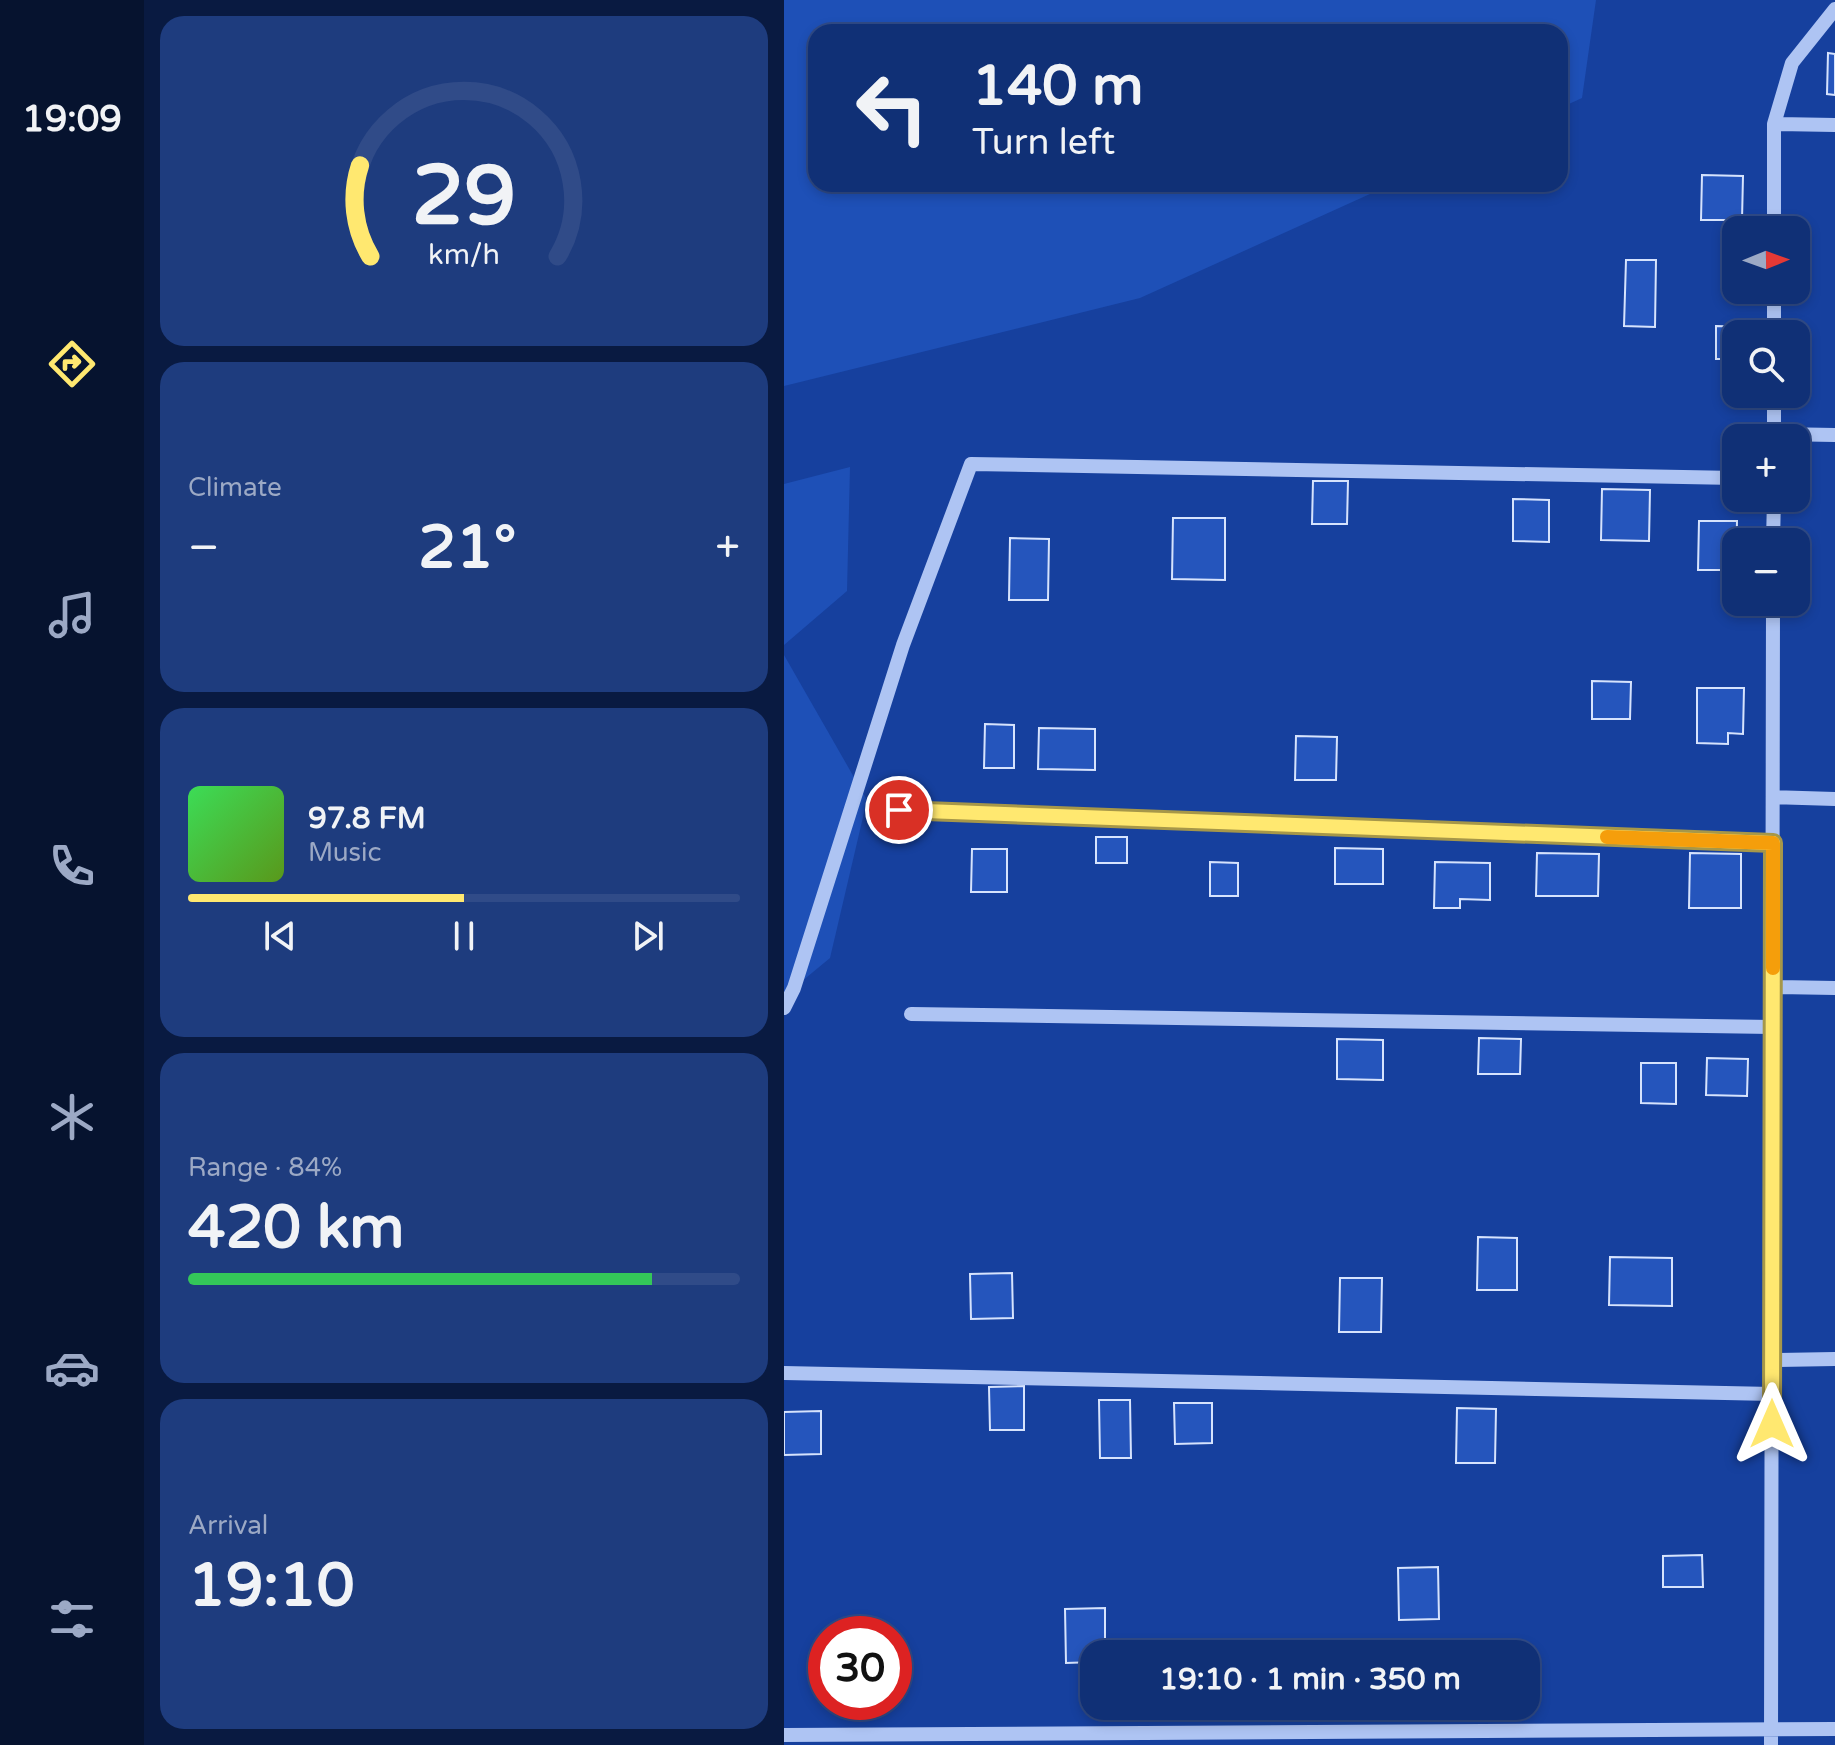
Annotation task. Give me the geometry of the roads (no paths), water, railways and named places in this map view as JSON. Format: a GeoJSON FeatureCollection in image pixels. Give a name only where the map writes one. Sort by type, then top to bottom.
{"type":"FeatureCollection","features":[{"type":"Feature","properties":{"kind":"street"},"geometry":{"type":"LineString","coordinates":[[1774,216],[1774,124],[1792,63],[1835,9]]}},
{"type":"Feature","properties":{"kind":"street"},"geometry":{"type":"LineString","coordinates":[[1774,124],[1835,125]]}},
{"type":"Feature","properties":{"kind":"street"},"geometry":{"type":"LineString","coordinates":[[1810,435],[1835,435]]}},
{"type":"Feature","properties":{"kind":"street"},"geometry":{"type":"LineString","coordinates":[[784,1008],[794,988],[903,645],[971,464],[1722,478]]}},
{"type":"Feature","properties":{"kind":"street"},"geometry":{"type":"LineString","coordinates":[[1771,1737],[1773,616]]}},
{"type":"Feature","properties":{"kind":"street"},"geometry":{"type":"LineString","coordinates":[[1773,797],[1835,799]]}},
{"type":"Feature","properties":{"kind":"street"},"geometry":{"type":"LineString","coordinates":[[899,810],[1773,843]]}},
{"type":"Feature","properties":{"kind":"street"},"geometry":{"type":"LineString","coordinates":[[1773,987],[1835,988]]}},
{"type":"Feature","properties":{"kind":"street"},"geometry":{"type":"LineString","coordinates":[[911,1014],[1772,1027]]}},
{"type":"Feature","properties":{"kind":"street"},"geometry":{"type":"LineString","coordinates":[[1772,1360],[1835,1359]]}},
{"type":"Feature","properties":{"kind":"street"},"geometry":{"type":"LineString","coordinates":[[784,1373],[1772,1394]]}},
{"type":"Feature","properties":{"kind":"street"},"geometry":{"type":"LineString","coordinates":[[784,1735],[1771,1737],[1835,1729]]}}]}
